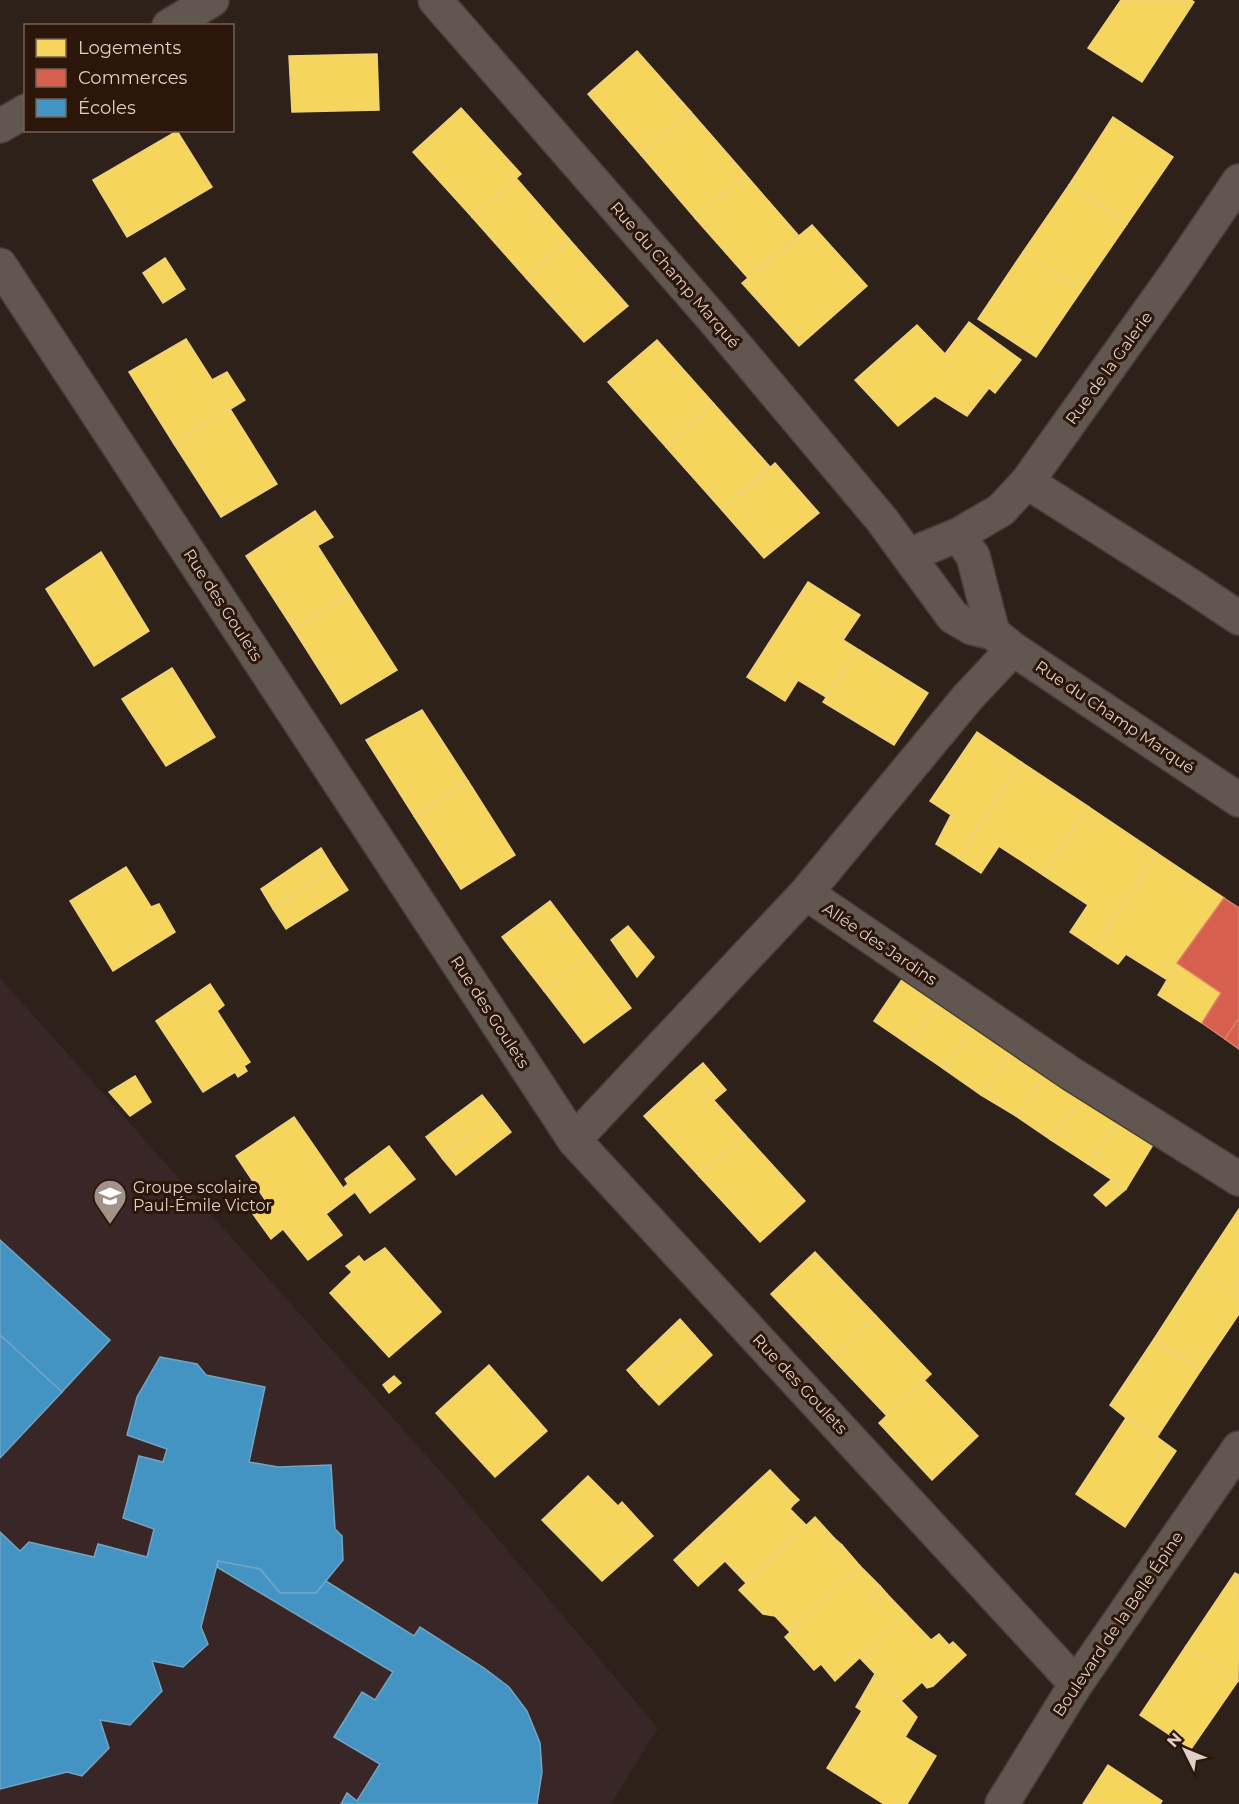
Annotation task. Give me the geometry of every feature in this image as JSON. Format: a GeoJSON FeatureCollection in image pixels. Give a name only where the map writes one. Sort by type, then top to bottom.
{"type":"FeatureCollection","features":[{"type":"Feature","properties":{"kind":"street"},"geometry":{"type":"LineString","coordinates":[[172,24],[212,0]]}},
{"type":"Feature","properties":{"kind":"street","name":"Rue du Champ Marqué"},"geometry":{"type":"LineString","coordinates":[[435,0],[715,321],[909,555],[953,617],[1003,641],[1239,800]]}},
{"type":"Feature","properties":{"kind":"street"},"geometry":{"type":"LineString","coordinates":[[0,126],[24,112]]}},
{"type":"Feature","properties":{"kind":"street","name":"Rue de la Galerie"},"geometry":{"type":"LineString","coordinates":[[958,535],[1001,510],[1027,482],[1175,275],[1239,181]]}},
{"type":"Feature","properties":{"kind":"street","name":"Rue des Goulets"},"geometry":{"type":"LineString","coordinates":[[0,265],[574,1140],[1076,1684]]}},
{"type":"Feature","properties":{"kind":"street"},"geometry":{"type":"LineString","coordinates":[[1027,482],[1239,618]]}},
{"type":"Feature","properties":{"kind":"street"},"geometry":{"type":"LineString","coordinates":[[806,893],[968,697],[1003,641],[973,556],[958,535],[909,555]]}},
{"type":"Feature","properties":{"kind":"street","name":"Allée des Jardins"},"geometry":{"type":"LineString","coordinates":[[574,1140],[806,893],[1070,1073],[1239,1179]]}},
{"type":"Feature","properties":{"kind":"street","name":"Boulevard de la Belle Épine"},"geometry":{"type":"LineString","coordinates":[[1002,1804],[1076,1684],[1239,1448]]}},
{"type":"Feature","properties":{"kind":"shaded area","name":"Groupe scolaire Paul-Émile Victor"},"geometry":{"type":"Polygon","coordinates":[[[0,978],[441,1472],[658,1728],[611,1804],[0,1804],[0,978]]]}},
{"type":"Feature","properties":{"kind":"building: Logements"},"geometry":{"type":"Polygon","coordinates":[[[1121,0],[1191,0],[1194,2],[1142,82],[1088,48],[1121,0]]]}},
{"type":"Feature","properties":{"kind":"building: Logements"},"geometry":{"type":"Polygon","coordinates":[[[637,51],[691,112],[641,155],[588,94],[637,51]]]}},
{"type":"Feature","properties":{"kind":"building: Logements"},"geometry":{"type":"Polygon","coordinates":[[[377,54],[379,110],[292,112],[289,56],[377,54]]]}},
{"type":"Feature","properties":{"kind":"building: Logements"},"geometry":{"type":"Polygon","coordinates":[[[461,108],[521,174],[472,217],[413,152],[461,108]]]}},
{"type":"Feature","properties":{"kind":"building: Logements"},"geometry":{"type":"Polygon","coordinates":[[[691,112],[745,174],[695,218],[641,155],[691,112]]]}},
{"type":"Feature","properties":{"kind":"building: Logements"},"geometry":{"type":"Polygon","coordinates":[[[1113,117],[1173,157],[1127,224],[1069,185],[1113,117]]]}},
{"type":"Feature","properties":{"kind":"building: Logements"},"geometry":{"type":"Polygon","coordinates":[[[178,132],[212,187],[127,237],[93,180],[178,132]]]}},
{"type":"Feature","properties":{"kind":"building: Logements"},"geometry":{"type":"Polygon","coordinates":[[[745,174],[798,235],[748,278],[695,218],[745,174]]]}},
{"type":"Feature","properties":{"kind":"building: Logements"},"geometry":{"type":"Polygon","coordinates":[[[516,178],[569,239],[526,278],[472,217],[516,178]]]}},
{"type":"Feature","properties":{"kind":"building: Logements"},"geometry":{"type":"Polygon","coordinates":[[[1069,185],[1127,224],[1081,291],[1023,252],[1069,185]]]}},
{"type":"Feature","properties":{"kind":"building: Logements"},"geometry":{"type":"Polygon","coordinates":[[[812,225],[867,286],[799,346],[742,283],[812,225]]]}},
{"type":"Feature","properties":{"kind":"building: Logements"},"geometry":{"type":"Polygon","coordinates":[[[569,239],[628,306],[584,342],[526,278],[569,239]]]}},
{"type":"Feature","properties":{"kind":"building: Logements"},"geometry":{"type":"Polygon","coordinates":[[[1023,252],[1081,291],[1036,357],[978,319],[1023,252]]]}},
{"type":"Feature","properties":{"kind":"building: Logements"},"geometry":{"type":"Polygon","coordinates":[[[165,258],[185,289],[163,303],[143,273],[165,258]]]}},
{"type":"Feature","properties":{"kind":"building: Logements"},"geometry":{"type":"Polygon","coordinates":[[[969,322],[1021,360],[995,393],[989,388],[967,416],[935,396],[898,426],[855,380],[917,325],[945,354],[969,322]]]}},
{"type":"Feature","properties":{"kind":"building: Logements"},"geometry":{"type":"Polygon","coordinates":[[[186,339],[212,380],[227,372],[245,400],[174,444],[129,372],[186,339]]]}},
{"type":"Feature","properties":{"kind":"building: Logements"},"geometry":{"type":"Polygon","coordinates":[[[657,340],[714,404],[666,447],[608,382],[657,340]]]}},
{"type":"Feature","properties":{"kind":"building: Logements"},"geometry":{"type":"Polygon","coordinates":[[[714,404],[770,467],[722,510],[666,447],[714,404]]]}},
{"type":"Feature","properties":{"kind":"building: Logements"},"geometry":{"type":"Polygon","coordinates":[[[230,409],[277,484],[221,517],[174,444],[230,409]]]}},
{"type":"Feature","properties":{"kind":"building: Logements"},"geometry":{"type":"Polygon","coordinates":[[[775,463],[819,513],[764,558],[722,510],[775,463]]]}},
{"type":"Feature","properties":{"kind":"building: Logements"},"geometry":{"type":"Polygon","coordinates":[[[315,511],[333,537],[317,546],[301,520],[315,511]]]}},
{"type":"Feature","properties":{"kind":"building: Logements"},"geometry":{"type":"Polygon","coordinates":[[[301,520],[349,595],[294,630],[246,556],[301,520]]]}},
{"type":"Feature","properties":{"kind":"building: Logements"},"geometry":{"type":"Polygon","coordinates":[[[101,552],[149,631],[94,666],[46,589],[101,552]]]}},
{"type":"Feature","properties":{"kind":"building: Logements"},"geometry":{"type":"Polygon","coordinates":[[[808,582],[860,615],[843,640],[859,650],[826,697],[798,680],[785,701],[747,677],[808,582]]]}},
{"type":"Feature","properties":{"kind":"building: Logements"},"geometry":{"type":"Polygon","coordinates":[[[349,595],[397,670],[341,704],[294,630],[349,595]]]}},
{"type":"Feature","properties":{"kind":"building: Logements"},"geometry":{"type":"Polygon","coordinates":[[[859,650],[928,693],[894,745],[823,702],[859,650]]]}},
{"type":"Feature","properties":{"kind":"building: Logements"},"geometry":{"type":"Polygon","coordinates":[[[172,668],[215,737],[166,766],[122,699],[172,668]]]}},
{"type":"Feature","properties":{"kind":"building: Logements"},"geometry":{"type":"Polygon","coordinates":[[[422,710],[468,781],[414,816],[366,740],[422,710]]]}},
{"type":"Feature","properties":{"kind":"building: Logements"},"geometry":{"type":"Polygon","coordinates":[[[977,732],[1021,762],[958,858],[936,844],[951,815],[930,801],[977,732]]]}},
{"type":"Feature","properties":{"kind":"building: Logements"},"geometry":{"type":"Polygon","coordinates":[[[1021,762],[1089,807],[1043,875],[999,846],[981,873],[958,858],[1021,762]]]}},
{"type":"Feature","properties":{"kind":"building: Logements"},"geometry":{"type":"Polygon","coordinates":[[[468,781],[515,855],[461,889],[414,816],[468,781]]]}},
{"type":"Feature","properties":{"kind":"building: Logements"},"geometry":{"type":"Polygon","coordinates":[[[1089,807],[1157,853],[1094,948],[1070,932],[1088,905],[1043,875],[1089,807]]]}},
{"type":"Feature","properties":{"kind":"building: Logements"},"geometry":{"type":"Polygon","coordinates":[[[321,848],[334,869],[273,909],[261,889],[321,848]]]}},
{"type":"Feature","properties":{"kind":"building: Logements"},"geometry":{"type":"Polygon","coordinates":[[[1157,853],[1224,898],[1166,979],[1126,954],[1118,964],[1094,948],[1157,853]]]}},
{"type":"Feature","properties":{"kind":"building: Logements"},"geometry":{"type":"Polygon","coordinates":[[[126,867],[151,907],[159,904],[175,932],[113,971],[70,901],[126,867]]]}},
{"type":"Feature","properties":{"kind":"building: Logements"},"geometry":{"type":"Polygon","coordinates":[[[334,869],[348,890],[286,929],[273,909],[334,869]]]}},
{"type":"Feature","properties":{"kind":"building: Logements"},"geometry":{"type":"Polygon","coordinates":[[[550,901],[591,955],[544,991],[502,937],[550,901]]]}},
{"type":"Feature","properties":{"kind":"building: Logements"},"geometry":{"type":"Polygon","coordinates":[[[628,926],[654,957],[637,977],[611,940],[628,926]]]}},
{"type":"Feature","properties":{"kind":"building: Logements"},"geometry":{"type":"Polygon","coordinates":[[[591,955],[631,1008],[584,1043],[544,991],[591,955]]]}},
{"type":"Feature","properties":{"kind":"building: Logements"},"geometry":{"type":"Polygon","coordinates":[[[1177,963],[1221,993],[1202,1023],[1158,995],[1177,963]]]}},
{"type":"Feature","properties":{"kind":"building: Logements"},"geometry":{"type":"Polygon","coordinates":[[[903,978],[940,1001],[909,1045],[874,1021],[903,978]]]}},
{"type":"Feature","properties":{"kind":"building: Logements"},"geometry":{"type":"Polygon","coordinates":[[[210,984],[224,1005],[217,1011],[250,1062],[244,1066],[247,1071],[238,1077],[235,1072],[203,1092],[156,1021],[210,984]]]}},
{"type":"Feature","properties":{"kind":"building: Logements"},"geometry":{"type":"Polygon","coordinates":[[[940,1001],[975,1025],[944,1069],[909,1045],[940,1001]]]}},
{"type":"Feature","properties":{"kind":"building: Logements"},"geometry":{"type":"Polygon","coordinates":[[[975,1025],[1013,1050],[981,1095],[944,1069],[975,1025]]]}},
{"type":"Feature","properties":{"kind":"building: Logements"},"geometry":{"type":"Polygon","coordinates":[[[1013,1050],[1047,1073],[1016,1116],[981,1095],[1013,1050]]]}},
{"type":"Feature","properties":{"kind":"building: Logements"},"geometry":{"type":"Polygon","coordinates":[[[703,1063],[726,1090],[714,1100],[690,1074],[703,1063]]]}},
{"type":"Feature","properties":{"kind":"building: Logements"},"geometry":{"type":"Polygon","coordinates":[[[1047,1073],[1083,1096],[1051,1140],[1016,1116],[1047,1073]]]}},
{"type":"Feature","properties":{"kind":"building: Logements"},"geometry":{"type":"Polygon","coordinates":[[[690,1074],[745,1135],[699,1176],[644,1116],[690,1074]]]}},
{"type":"Feature","properties":{"kind":"building: Logements"},"geometry":{"type":"Polygon","coordinates":[[[135,1076],[151,1102],[130,1116],[109,1092],[135,1076]]]}},
{"type":"Feature","properties":{"kind":"building: Logements"},"geometry":{"type":"Polygon","coordinates":[[[482,1095],[497,1114],[442,1158],[426,1137],[482,1095]]]}},
{"type":"Feature","properties":{"kind":"building: Logements"},"geometry":{"type":"Polygon","coordinates":[[[1083,1096],[1119,1121],[1088,1164],[1051,1140],[1083,1096]]]}},
{"type":"Feature","properties":{"kind":"building: Logements"},"geometry":{"type":"Polygon","coordinates":[[[497,1114],[511,1132],[456,1175],[442,1158],[497,1114]]]}},
{"type":"Feature","properties":{"kind":"building: Logements"},"geometry":{"type":"Polygon","coordinates":[[[294,1117],[343,1188],[348,1184],[345,1179],[389,1146],[415,1179],[370,1213],[355,1192],[326,1214],[342,1235],[308,1260],[283,1229],[271,1239],[253,1214],[268,1204],[236,1156],[294,1117]]]}},
{"type":"Feature","properties":{"kind":"building: Logements"},"geometry":{"type":"Polygon","coordinates":[[[1119,1121],[1154,1143],[1126,1189],[1088,1164],[1119,1121]]]}},
{"type":"Feature","properties":{"kind":"building: Logements"},"geometry":{"type":"Polygon","coordinates":[[[745,1135],[805,1201],[760,1242],[699,1176],[745,1135]]]}},
{"type":"Feature","properties":{"kind":"building: Logements"},"geometry":{"type":"Polygon","coordinates":[[[1111,1180],[1126,1189],[1106,1206],[1094,1195],[1111,1180]]]}},
{"type":"Feature","properties":{"kind":"building: Logements"},"geometry":{"type":"Polygon","coordinates":[[[1239,1209],[1239,1299],[1198,1271],[1239,1209]]]}},
{"type":"Feature","properties":{"kind":"building: Logements"},"geometry":{"type":"Polygon","coordinates":[[[385,1248],[441,1312],[389,1357],[330,1293],[352,1272],[346,1266],[359,1256],[364,1262],[385,1248]]]}},
{"type":"Feature","properties":{"kind":"building: Logements"},"geometry":{"type":"Polygon","coordinates":[[[815,1252],[876,1316],[832,1358],[771,1294],[815,1252]]]}},
{"type":"Feature","properties":{"kind":"building: Logements"},"geometry":{"type":"Polygon","coordinates":[[[1198,1271],[1239,1299],[1239,1314],[1201,1370],[1154,1339],[1198,1271]]]}},
{"type":"Feature","properties":{"kind":"building: Logements"},"geometry":{"type":"Polygon","coordinates":[[[876,1316],[931,1374],[887,1416],[832,1358],[876,1316]]]}},
{"type":"Feature","properties":{"kind":"building: Logements"},"geometry":{"type":"Polygon","coordinates":[[[680,1319],[695,1336],[641,1386],[627,1370],[680,1319]]]}},
{"type":"Feature","properties":{"kind":"building: Logements"},"geometry":{"type":"Polygon","coordinates":[[[695,1336],[712,1355],[659,1405],[641,1386],[695,1336]]]}},
{"type":"Feature","properties":{"kind":"building: Logements"},"geometry":{"type":"Polygon","coordinates":[[[1154,1339],[1201,1370],[1157,1437],[1110,1405],[1154,1339]]]}},
{"type":"Feature","properties":{"kind":"building: Logements"},"geometry":{"type":"Polygon","coordinates":[[[489,1365],[547,1431],[495,1477],[436,1413],[489,1365]]]}},
{"type":"Feature","properties":{"kind":"building: Logements"},"geometry":{"type":"Polygon","coordinates":[[[394,1376],[401,1383],[389,1393],[383,1385],[394,1376]]]}},
{"type":"Feature","properties":{"kind":"building: Logements"},"geometry":{"type":"Polygon","coordinates":[[[924,1380],[978,1436],[932,1480],[879,1423],[924,1380]]]}},
{"type":"Feature","properties":{"kind":"building: Logements"},"geometry":{"type":"Polygon","coordinates":[[[1126,1418],[1176,1451],[1125,1527],[1076,1494],[1126,1418]]]}},
{"type":"Feature","properties":{"kind":"building: Logements"},"geometry":{"type":"Polygon","coordinates":[[[770,1470],[787,1488],[782,1493],[793,1505],[790,1509],[806,1525],[746,1583],[725,1561],[698,1586],[674,1560],[770,1470]]]}},
{"type":"Feature","properties":{"kind":"building: Logements"},"geometry":{"type":"Polygon","coordinates":[[[588,1476],[618,1506],[622,1502],[653,1536],[602,1581],[542,1520],[588,1476]]]}},
{"type":"Feature","properties":{"kind":"building: Logements"},"geometry":{"type":"Polygon","coordinates":[[[787,1488],[799,1500],[793,1505],[782,1493],[787,1488]]]}},
{"type":"Feature","properties":{"kind":"building: Logements"},"geometry":{"type":"Polygon","coordinates":[[[815,1517],[834,1538],[826,1546],[833,1553],[842,1545],[860,1566],[790,1632],[775,1616],[763,1614],[739,1590],[815,1517]]]}},
{"type":"Feature","properties":{"kind":"building: Logements"},"geometry":{"type":"Polygon","coordinates":[[[834,1538],[842,1545],[833,1553],[826,1546],[834,1538]]]}},
{"type":"Feature","properties":{"kind":"building: Logements"},"geometry":{"type":"Polygon","coordinates":[[[860,1566],[880,1586],[868,1598],[875,1606],[887,1594],[906,1614],[835,1681],[821,1664],[814,1670],[785,1637],[860,1566]]]}},
{"type":"Feature","properties":{"kind":"building: Logements"},"geometry":{"type":"Polygon","coordinates":[[[1235,1573],[1239,1575],[1238,1681],[1186,1646],[1235,1573]]]}},
{"type":"Feature","properties":{"kind":"building: Logements"},"geometry":{"type":"Polygon","coordinates":[[[880,1586],[887,1594],[875,1606],[868,1598],[880,1586]]]}},
{"type":"Feature","properties":{"kind":"building: Logements"},"geometry":{"type":"Polygon","coordinates":[[[906,1614],[931,1640],[939,1634],[949,1645],[953,1642],[966,1655],[933,1686],[927,1688],[922,1682],[901,1701],[860,1658],[906,1614]]]}},
{"type":"Feature","properties":{"kind":"building: Logements"},"geometry":{"type":"Polygon","coordinates":[[[1186,1646],[1238,1681],[1191,1749],[1140,1715],[1186,1646]]]}},
{"type":"Feature","properties":{"kind":"building: Logements"},"geometry":{"type":"Polygon","coordinates":[[[875,1674],[917,1717],[905,1737],[936,1756],[907,1804],[884,1804],[827,1768],[862,1711],[856,1707],[875,1674]]]}},
{"type":"Feature","properties":{"kind":"building: Logements"},"geometry":{"type":"Polygon","coordinates":[[[1108,1765],[1162,1801],[1160,1804],[1083,1804],[1108,1765]]]}},
{"type":"Feature","properties":{"kind":"building: Commerces"},"geometry":{"type":"Polygon","coordinates":[[[1224,898],[1239,908],[1239,1018],[1225,1039],[1202,1023],[1221,993],[1177,963],[1224,898]]]}},
{"type":"Feature","properties":{"kind":"building: Commerces"},"geometry":{"type":"Polygon","coordinates":[[[1239,1018],[1239,1049],[1225,1039],[1239,1018]]]}},
{"type":"Feature","properties":{"kind":"building: Écoles"},"geometry":{"type":"Polygon","coordinates":[[[0,1240],[110,1340],[62,1392],[0,1335],[0,1240]]]}},
{"type":"Feature","properties":{"kind":"building: Écoles"},"geometry":{"type":"Polygon","coordinates":[[[0,1335],[62,1392],[0,1458],[0,1335]]]}},
{"type":"Feature","properties":{"kind":"building: Écoles"},"geometry":{"type":"Polygon","coordinates":[[[160,1357],[197,1364],[206,1375],[265,1387],[249,1462],[278,1467],[331,1465],[335,1529],[342,1536],[343,1560],[316,1593],[280,1593],[260,1569],[218,1561],[201,1627],[208,1644],[183,1667],[152,1661],[162,1691],[130,1725],[100,1720],[109,1748],[82,1776],[67,1772],[0,1789],[0,1532],[20,1551],[29,1542],[94,1557],[98,1544],[147,1557],[154,1529],[123,1518],[139,1456],[163,1462],[167,1449],[127,1435],[137,1397],[160,1357]]]}},
{"type":"Feature","properties":{"kind":"building: Écoles"},"geometry":{"type":"Polygon","coordinates":[[[218,1561],[260,1569],[280,1593],[316,1593],[326,1581],[414,1636],[420,1627],[509,1687],[527,1711],[540,1743],[542,1772],[537,1804],[341,1804],[347,1793],[357,1801],[380,1764],[334,1737],[362,1692],[375,1700],[393,1672],[217,1567],[218,1561]]]}},
{"type":"Feature","properties":{"kind":"place","name":"Groupe scolaire Paul-Émile Victor"},"geometry":{"type":"Point","coordinates":[110,1225]}}]}
